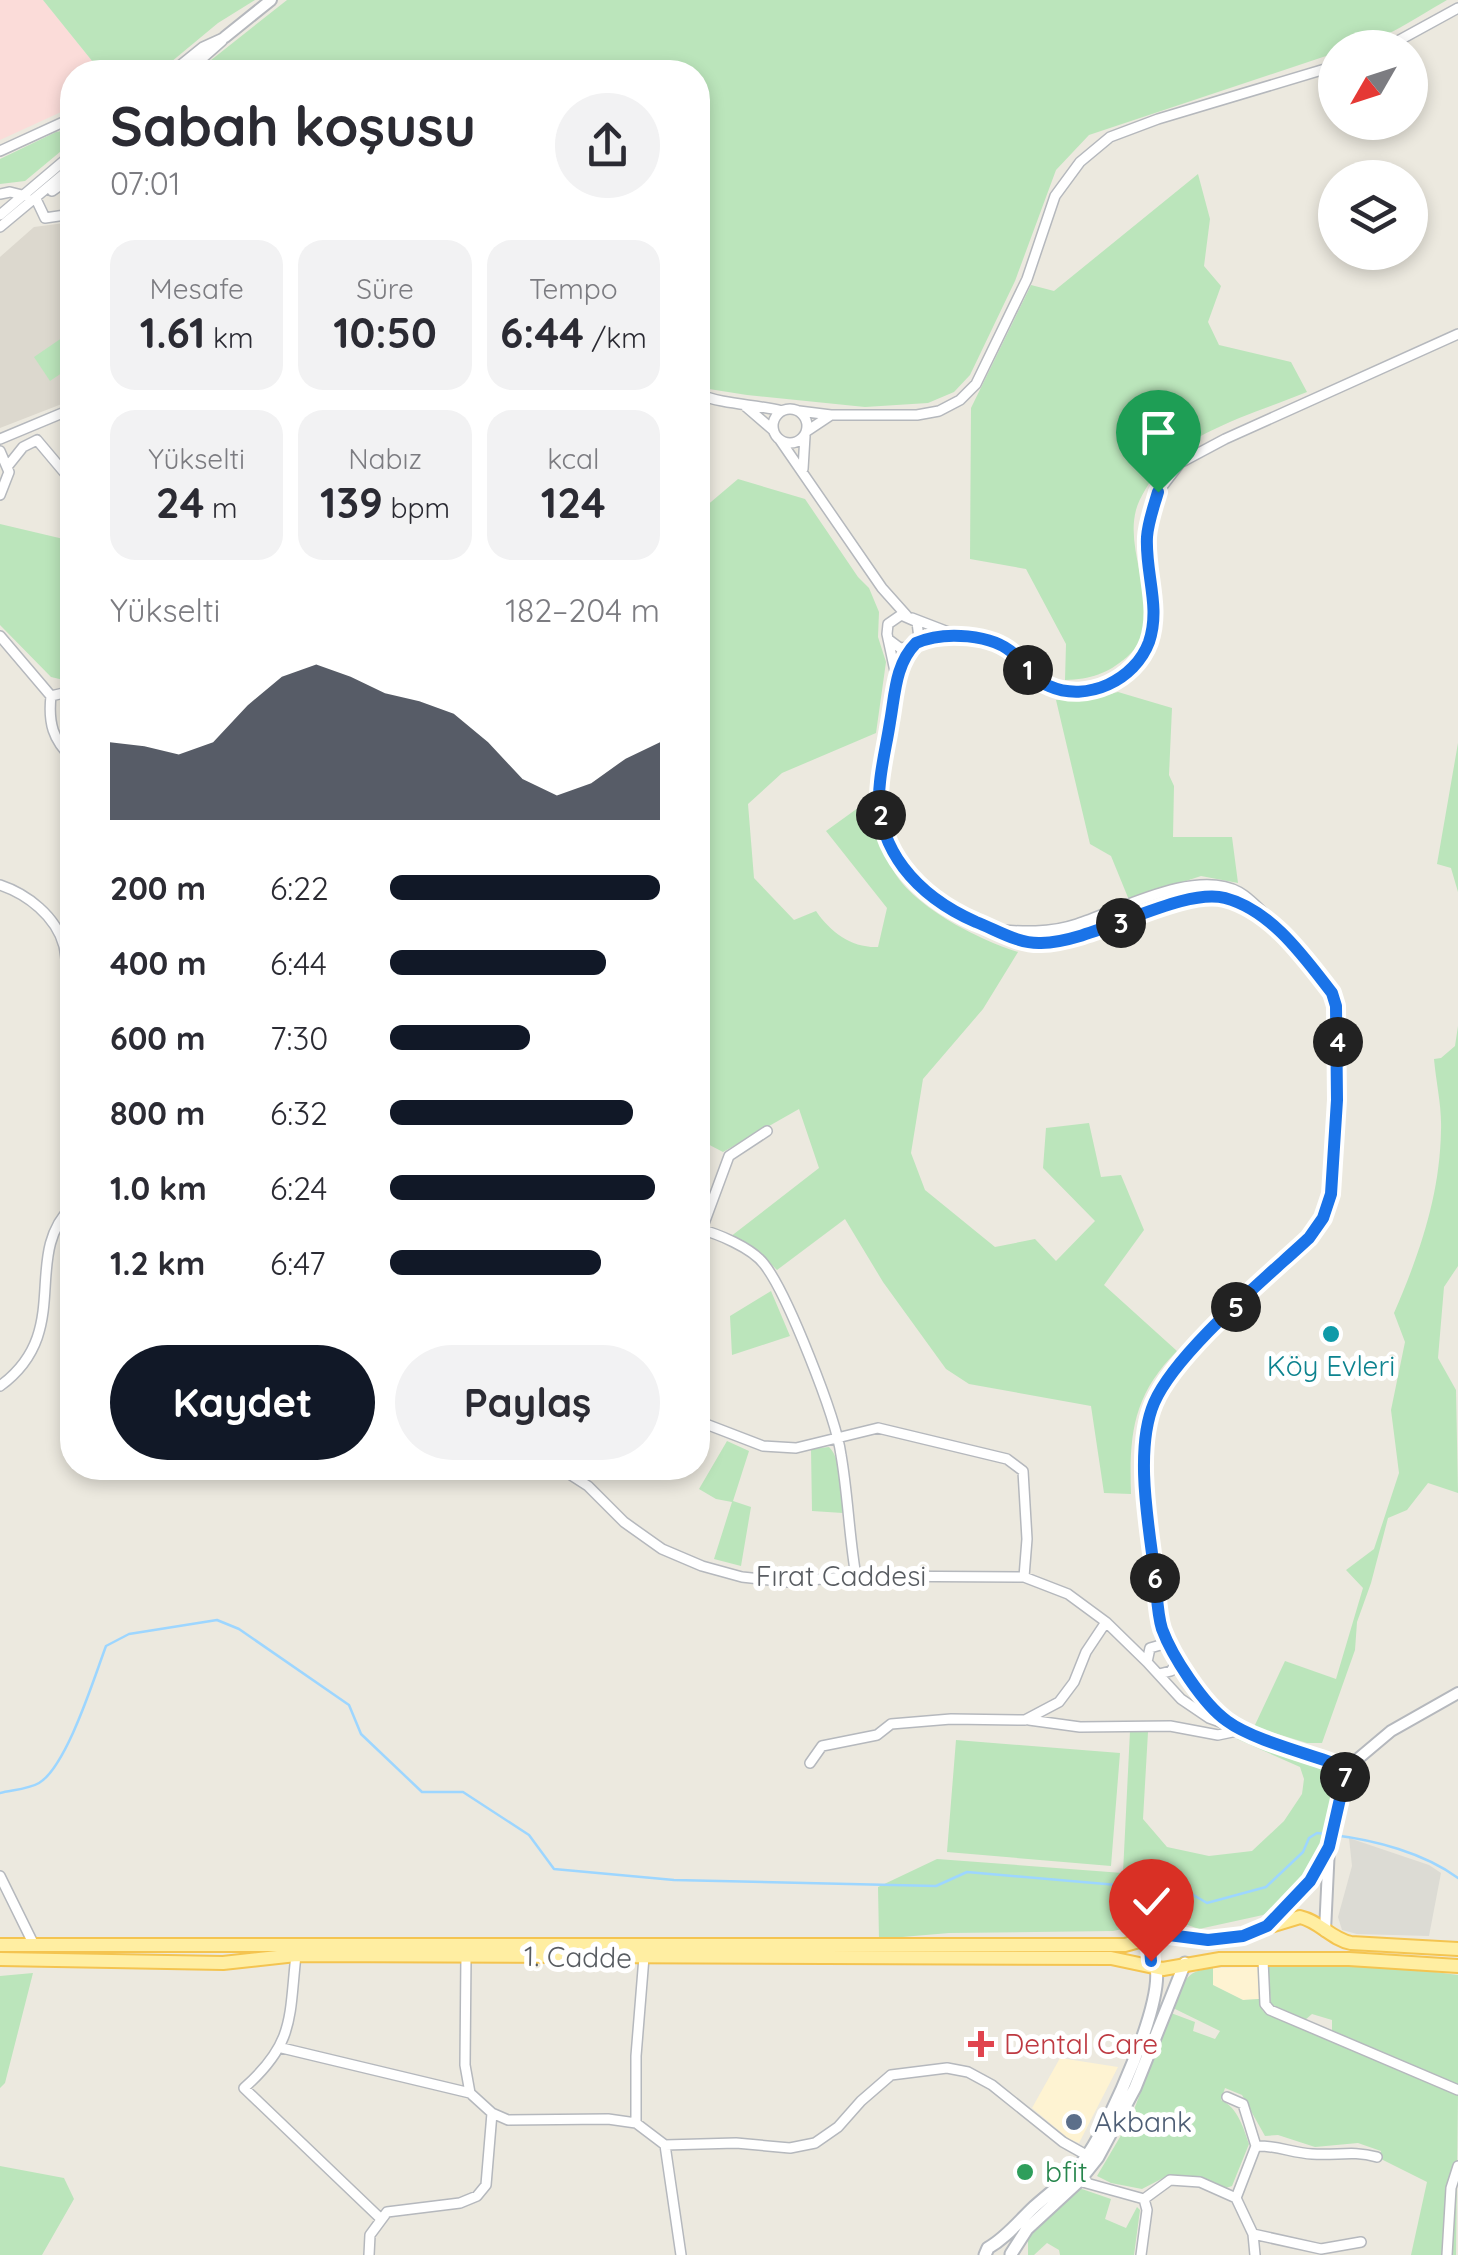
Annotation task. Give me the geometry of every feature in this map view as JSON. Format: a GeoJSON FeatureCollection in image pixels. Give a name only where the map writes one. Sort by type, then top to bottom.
{"type":"FeatureCollection","features":[{"type":"Feature","properties":{"kind":"main road","name":"1. Cadde"},"geometry":{"type":"LineString","coordinates":[[0,1948],[1084,1946],[1134,1944],[1168,1934],[1190,1939],[1230,1938],[1300,1918],[1351,1943],[1458,1950]]}},
{"type":"Feature","properties":{"kind":"main road"},"geometry":{"type":"LineString","coordinates":[[1302,1959],[1319,1947],[1324,1931]]}},
{"type":"Feature","properties":{"kind":"main road"},"geometry":{"type":"LineString","coordinates":[[985,2255],[1088,2156],[1128,2073],[1154,2002],[1158,1980],[1149,1955],[1156,1938]]}},
{"type":"Feature","properties":{"kind":"main road","name":"1. Cadde"},"geometry":{"type":"LineString","coordinates":[[0,1948],[223,1963],[296,1955],[466,1955],[1111,1958],[1156,1968],[1185,1963],[1302,1959],[1458,1966]]}},
{"type":"Feature","properties":{"kind":"main road"},"geometry":{"type":"LineString","coordinates":[[996,2244],[1004,2245],[1011,2254],[1027,2229],[1079,2181],[1098,2157],[1135,2088],[1185,1963]]}},
{"type":"Feature","properties":{"kind":"street"},"geometry":{"type":"LineString","coordinates":[[202,60],[271,0]]}},
{"type":"Feature","properties":{"kind":"street"},"geometry":{"type":"LineString","coordinates":[[1417,30],[1458,8]]}},
{"type":"Feature","properties":{"kind":"street"},"geometry":{"type":"LineString","coordinates":[[187,60],[225,37]]}},
{"type":"Feature","properties":{"kind":"street"},"geometry":{"type":"LineString","coordinates":[[710,399],[782,411],[917,416],[960,400],[976,384],[1027,279],[1055,196],[1080,162],[1110,137],[1158,118],[1318,71]]}},
{"type":"Feature","properties":{"kind":"street"},"geometry":{"type":"LineString","coordinates":[[0,151],[60,124]]}},
{"type":"Feature","properties":{"kind":"street"},"geometry":{"type":"LineString","coordinates":[[0,215],[60,164]]}},
{"type":"Feature","properties":{"kind":"street"},"geometry":{"type":"LineString","coordinates":[[0,227],[60,178]]}},
{"type":"Feature","properties":{"kind":"street"},"geometry":{"type":"LineString","coordinates":[[0,194],[36,199],[60,185]]}},
{"type":"Feature","properties":{"kind":"street"},"geometry":{"type":"LineString","coordinates":[[36,199],[45,218],[60,216]]}},
{"type":"Feature","properties":{"kind":"street"},"geometry":{"type":"LineString","coordinates":[[888,624],[896,617],[909,617],[1002,646],[1014,653],[1038,680],[1069,693],[1122,679],[1143,658],[1155,624],[1147,536],[1158,492],[1180,463],[1224,439],[1458,334]]}},
{"type":"Feature","properties":{"kind":"street"},"geometry":{"type":"LineString","coordinates":[[741,403],[777,435],[882,588],[920,632],[896,681],[879,785],[882,818],[892,850],[905,873],[932,899],[994,929],[1037,932],[1074,925],[1192,885],[1237,890],[1255,904],[1332,993],[1336,1006],[1337,1100],[1331,1194],[1323,1218],[1309,1238],[1171,1375],[1154,1404],[1145,1439],[1148,1512],[1161,1624],[1169,1646],[1201,1694],[1228,1722]]}},
{"type":"Feature","properties":{"kind":"street"},"geometry":{"type":"LineString","coordinates":[[777,435],[774,419],[782,411]]}},
{"type":"Feature","properties":{"kind":"street"},"geometry":{"type":"LineString","coordinates":[[798,411],[806,420],[803,472]]}},
{"type":"Feature","properties":{"kind":"street"},"geometry":{"type":"LineString","coordinates":[[0,438],[60,414]]}},
{"type":"Feature","properties":{"kind":"street"},"geometry":{"type":"LineString","coordinates":[[777,435],[796,443],[831,415]]}},
{"type":"Feature","properties":{"kind":"street"},"geometry":{"type":"LineString","coordinates":[[7,467],[23,447],[36,440],[60,468]]}},
{"type":"Feature","properties":{"kind":"street"},"geometry":{"type":"LineString","coordinates":[[0,452],[9,472],[0,495]]}},
{"type":"Feature","properties":{"kind":"street"},"geometry":{"type":"LineString","coordinates":[[882,588],[889,606],[888,639],[896,681]]}},
{"type":"Feature","properties":{"kind":"street"},"geometry":{"type":"LineString","coordinates":[[888,639],[900,648],[951,633]]}},
{"type":"Feature","properties":{"kind":"street"},"geometry":{"type":"LineString","coordinates":[[0,636],[51,696],[48,716],[60,747]]}},
{"type":"Feature","properties":{"kind":"street"},"geometry":{"type":"LineString","coordinates":[[51,696],[60,694]]}},
{"type":"Feature","properties":{"kind":"street"},"geometry":{"type":"LineString","coordinates":[[0,885],[37,903],[60,930]]}},
{"type":"Feature","properties":{"kind":"street"},"geometry":{"type":"LineString","coordinates":[[710,1203],[728,1156],[768,1131]]}},
{"type":"Feature","properties":{"kind":"street"},"geometry":{"type":"LineString","coordinates":[[0,1386],[26,1362],[43,1326],[48,1254],[60,1218]]}},
{"type":"Feature","properties":{"kind":"street"},"geometry":{"type":"LineString","coordinates":[[710,1233],[763,1262],[800,1338],[837,1436],[856,1576]]}},
{"type":"Feature","properties":{"kind":"street"},"geometry":{"type":"LineString","coordinates":[[710,1425],[763,1446],[796,1448],[878,1428],[1007,1459],[1023,1471],[1028,1540],[1024,1576]]}},
{"type":"Feature","properties":{"kind":"street","name":"Fırat Caddesi"},"geometry":{"type":"LineString","coordinates":[[582,1480],[624,1522],[662,1549],[702,1566],[742,1577],[788,1582],[856,1576],[1024,1576],[1068,1594],[1106,1622],[1147,1662]]}},
{"type":"Feature","properties":{"kind":"street"},"geometry":{"type":"LineString","coordinates":[[1025,1720],[1059,1702],[1106,1622]]}},
{"type":"Feature","properties":{"kind":"street"},"geometry":{"type":"LineString","coordinates":[[1161,1624],[1147,1662],[1181,1699],[1209,1718],[1347,1768]]}},
{"type":"Feature","properties":{"kind":"street"},"geometry":{"type":"LineString","coordinates":[[1133,1646],[1169,1646]]}},
{"type":"Feature","properties":{"kind":"street"},"geometry":{"type":"LineString","coordinates":[[1159,1674],[1174,1668],[1177,1656]]}},
{"type":"Feature","properties":{"kind":"street"},"geometry":{"type":"LineString","coordinates":[[1324,1931],[1331,1837],[1347,1768],[1391,1731],[1458,1693]]}},
{"type":"Feature","properties":{"kind":"street"},"geometry":{"type":"LineString","coordinates":[[810,1763],[822,1746],[877,1735],[891,1724],[950,1719],[1025,1720],[1080,1727],[1170,1726],[1218,1735],[1244,1729]]}},
{"type":"Feature","properties":{"kind":"street"},"geometry":{"type":"LineString","coordinates":[[1267,1926],[1310,1881],[1331,1837]]}},
{"type":"Feature","properties":{"kind":"street"},"geometry":{"type":"LineString","coordinates":[[0,1876],[34,1945]]}},
{"type":"Feature","properties":{"kind":"street"},"geometry":{"type":"LineString","coordinates":[[296,1955],[282,2048],[244,2088],[380,2218]]}},
{"type":"Feature","properties":{"kind":"street"},"geometry":{"type":"LineString","coordinates":[[466,1955],[465,2065],[470,2093]]}},
{"type":"Feature","properties":{"kind":"street"},"geometry":{"type":"LineString","coordinates":[[636,2122],[636,2056],[644,1958]]}},
{"type":"Feature","properties":{"kind":"street"},"geometry":{"type":"LineString","coordinates":[[1263,1960],[1265,2004],[1270,2010],[1458,2090]]}},
{"type":"Feature","properties":{"kind":"street"},"geometry":{"type":"LineString","coordinates":[[282,2048],[470,2093],[492,2113],[508,2120],[636,2122],[665,2145],[736,2143],[790,2148],[815,2143],[838,2127],[892,2075],[947,2068],[968,2072],[992,2085],[1062,2142],[1088,2156]]}},
{"type":"Feature","properties":{"kind":"street"},"geometry":{"type":"LineString","coordinates":[[1226,2097],[1242,2104],[1256,2146],[1236,2198]]}},
{"type":"Feature","properties":{"kind":"street"},"geometry":{"type":"LineString","coordinates":[[370,2255],[370,2235],[380,2218],[400,2208],[460,2203],[477,2196],[486,2185],[492,2113]]}},
{"type":"Feature","properties":{"kind":"street"},"geometry":{"type":"LineString","coordinates":[[665,2145],[681,2255]]}},
{"type":"Feature","properties":{"kind":"street"},"geometry":{"type":"LineString","coordinates":[[1256,2146],[1310,2154],[1356,2151],[1377,2157]]}},
{"type":"Feature","properties":{"kind":"street"},"geometry":{"type":"LineString","coordinates":[[1447,2255],[1452,2188],[1458,2166]]}},
{"type":"Feature","properties":{"kind":"street"},"geometry":{"type":"LineString","coordinates":[[1144,2199],[1170,2180],[1200,2182],[1236,2198],[1253,2234],[1254,2255]]}},
{"type":"Feature","properties":{"kind":"street"},"geometry":{"type":"LineString","coordinates":[[1079,2181],[1144,2199]]}},
{"type":"Feature","properties":{"kind":"street"},"geometry":{"type":"LineString","coordinates":[[1141,2255],[1147,2210],[1144,2199]]}},
{"type":"Feature","properties":{"kind":"street"},"geometry":{"type":"LineString","coordinates":[[1253,2234],[1321,2249],[1362,2242]]}},
{"type":"Feature","properties":{"kind":"shaded area"},"geometry":{"type":"Polygon","coordinates":[[[0,0],[43,0],[91,60],[60,60],[60,112],[0,140],[0,0]]]}},
{"type":"Feature","properties":{"kind":"shaded area"},"geometry":{"type":"Polygon","coordinates":[[[60,224],[60,405],[0,428],[0,257],[34,227],[60,224]]]}},
{"type":"Feature","properties":{"kind":"shaded area"},"geometry":{"type":"Polygon","coordinates":[[[1349,1838],[1429,1865],[1441,1873],[1429,1936],[1342,1930],[1338,1917],[1352,1866],[1349,1838]]]}},
{"type":"Feature","properties":{"kind":"shaded area"},"geometry":{"type":"Polygon","coordinates":[[[1259,1967],[1259,1999],[1243,2000],[1213,1985],[1213,1968],[1259,1967]]]}},
{"type":"Feature","properties":{"kind":"shaded area"},"geometry":{"type":"Polygon","coordinates":[[[1060,2058],[1118,2067],[1079,2143],[1032,2108],[1060,2058]]]}},
{"type":"Feature","properties":{"kind":"green space"},"geometry":{"type":"Polygon","coordinates":[[[43,0],[255,0],[218,23],[173,60],[91,60],[43,0]]]}},
{"type":"Feature","properties":{"kind":"green space"},"geometry":{"type":"Polygon","coordinates":[[[287,0],[1447,0],[1395,30],[1318,30],[1318,59],[1089,135],[1056,170],[1015,281],[970,375],[954,392],[928,403],[865,407],[710,389],[710,60],[211,60],[287,0]]]}},
{"type":"Feature","properties":{"kind":"green space"},"geometry":{"type":"Polygon","coordinates":[[[60,131],[60,152],[25,181],[0,184],[0,159],[60,131]]]}},
{"type":"Feature","properties":{"kind":"green space"},"geometry":{"type":"Polygon","coordinates":[[[1198,174],[1210,219],[1204,266],[1221,286],[1208,322],[1219,345],[1291,362],[1307,392],[1206,433],[1170,456],[1158,470],[1138,505],[1134,529],[1145,606],[1145,625],[1139,642],[1127,657],[1105,671],[1065,680],[1066,644],[1026,569],[970,559],[971,408],[1031,285],[1054,291],[1198,174]]]}},
{"type":"Feature","properties":{"kind":"green space"},"geometry":{"type":"Polygon","coordinates":[[[60,339],[60,374],[50,381],[34,357],[60,339]]]}},
{"type":"Feature","properties":{"kind":"green space"},"geometry":{"type":"Polygon","coordinates":[[[738,479],[805,499],[869,588],[879,612],[878,637],[886,662],[876,733],[782,773],[748,804],[754,878],[794,920],[816,911],[843,938],[878,947],[887,908],[826,831],[869,800],[891,866],[913,894],[965,930],[1018,952],[983,1009],[923,1079],[911,1153],[925,1190],[995,1247],[1035,1239],[1056,1261],[1095,1221],[1043,1168],[1046,1128],[1089,1123],[1101,1177],[1121,1175],[1144,1230],[1104,1285],[1177,1351],[1151,1383],[1137,1416],[1131,1453],[1131,1494],[1104,1493],[1091,1406],[969,1384],[946,1369],[883,1282],[845,1219],[777,1270],[758,1251],[730,1237],[819,1168],[799,1109],[723,1152],[710,1145],[710,503],[738,479]]]}},
{"type":"Feature","properties":{"kind":"green space"},"geometry":{"type":"Polygon","coordinates":[[[0,524],[60,538],[60,679],[51,677],[0,625],[0,524]]]}},
{"type":"Feature","properties":{"kind":"green space"},"geometry":{"type":"Polygon","coordinates":[[[1118,692],[1172,708],[1169,775],[1174,786],[1173,837],[1232,837],[1238,883],[1201,876],[1129,900],[1111,856],[1090,844],[1056,700],[1091,699],[1118,692]]]}},
{"type":"Feature","properties":{"kind":"green space"},"geometry":{"type":"Polygon","coordinates":[[[1458,743],[1458,892],[1451,868],[1437,864],[1458,743]]]}},
{"type":"Feature","properties":{"kind":"green space"},"geometry":{"type":"Polygon","coordinates":[[[1458,1026],[1458,1266],[1444,1287],[1438,1358],[1456,1390],[1458,1493],[1428,1483],[1407,1510],[1388,1518],[1357,1622],[1355,1650],[1322,1743],[1307,1743],[1254,1727],[1285,1661],[1336,1679],[1363,1588],[1346,1570],[1374,1549],[1399,1473],[1391,1410],[1405,1342],[1394,1313],[1420,1246],[1437,1178],[1441,1121],[1434,1059],[1455,1046],[1458,1026]]]}},
{"type":"Feature","properties":{"kind":"green space"},"geometry":{"type":"Polygon","coordinates":[[[771,1291],[790,1336],[732,1355],[730,1316],[771,1291]]]}},
{"type":"Feature","properties":{"kind":"green space"},"geometry":{"type":"Polygon","coordinates":[[[727,1441],[749,1451],[733,1501],[751,1507],[741,1566],[714,1559],[732,1502],[716,1499],[699,1489],[704,1480],[710,1480],[710,1470],[727,1441]]]}},
{"type":"Feature","properties":{"kind":"green space"},"geometry":{"type":"Polygon","coordinates":[[[829,1447],[839,1469],[843,1513],[812,1511],[811,1449],[829,1447]]]}},
{"type":"Feature","properties":{"kind":"green space"},"geometry":{"type":"Polygon","coordinates":[[[1133,1729],[1148,1732],[1143,1819],[1167,1847],[1209,1856],[1252,1851],[1284,1821],[1302,1794],[1304,1779],[1300,1767],[1237,1739],[1239,1736],[1338,1774],[1315,1866],[1291,1901],[1263,1915],[1199,1929],[1171,1919],[1113,1931],[949,1933],[879,1939],[878,1887],[937,1859],[1123,1873],[1133,1729]]]}},
{"type":"Feature","properties":{"kind":"green space"},"geometry":{"type":"Polygon","coordinates":[[[956,1740],[1120,1753],[1111,1866],[947,1852],[956,1740]]]}},
{"type":"Feature","properties":{"kind":"green space"},"geometry":{"type":"Polygon","coordinates":[[[1268,1967],[1396,1967],[1458,1975],[1458,2086],[1332,2031],[1332,2020],[1312,2014],[1305,2020],[1271,2005],[1268,1967]]]}},
{"type":"Feature","properties":{"kind":"green space"},"geometry":{"type":"Polygon","coordinates":[[[1213,1968],[1213,1985],[1243,2000],[1259,1999],[1263,2011],[1458,2094],[1456,2255],[1411,2255],[1427,2182],[1379,2158],[1381,2151],[1358,2143],[1315,2147],[1278,2135],[1265,2136],[1242,2095],[1225,2088],[1221,2100],[1236,2113],[1249,2144],[1232,2186],[1226,2188],[1178,2175],[1167,2176],[1142,2189],[1097,2176],[1130,2120],[1171,2013],[1195,2022],[1193,2031],[1215,2039],[1220,2031],[1173,2008],[1190,1975],[1213,1968]]]}},
{"type":"Feature","properties":{"kind":"green space"},"geometry":{"type":"Polygon","coordinates":[[[33,1973],[5,2083],[0,2088],[0,1976],[33,1973]]]}},
{"type":"Feature","properties":{"kind":"green space"},"geometry":{"type":"Polygon","coordinates":[[[0,2166],[64,2178],[74,2199],[42,2255],[0,2255],[0,2166]]]}},
{"type":"Feature","properties":{"kind":"green space"},"geometry":{"type":"Polygon","coordinates":[[[1079,2188],[1111,2199],[1105,2219],[1126,2228],[1137,2207],[1140,2210],[1134,2255],[1060,2255],[1047,2243],[1034,2255],[1028,2255],[1028,2239],[1033,2230],[1079,2188]]]}},
{"type":"Feature","properties":{"kind":"waterway"},"geometry":{"type":"LineString","coordinates":[[0,1793],[39,1783],[60,1759],[106,1646],[129,1634],[217,1620],[239,1629],[349,1705],[361,1734],[422,1792],[463,1792],[529,1835],[554,1869],[674,1880],[936,1886],[967,1872],[1117,1885],[1178,1886],[1207,1903],[1266,1887],[1303,1852],[1309,1838],[1325,1834]]}},
{"type":"Feature","properties":{"kind":"waterway"},"geometry":{"type":"LineString","coordinates":[[1333,1835],[1398,1849],[1430,1861],[1458,1878]]}},
{"type":"Feature","properties":{"kind":"place","name":"Köy Evleri"},"geometry":{"type":"Point","coordinates":[1331,1334]}},
{"type":"Feature","properties":{"kind":"place","name":"Dental Care"},"geometry":{"type":"Point","coordinates":[981,2044]}},
{"type":"Feature","properties":{"kind":"place","name":"Akbank"},"geometry":{"type":"Point","coordinates":[1074,2122]}},
{"type":"Feature","properties":{"kind":"place","name":"bfit"},"geometry":{"type":"Point","coordinates":[1025,2172]}},
{"type":"Feature","properties":{"kind":"route"},"geometry":{"type":"LineString","coordinates":[[1151,1961],[1150,1948],[1161,1934],[1208,1940],[1243,1936],[1267,1926],[1290,1905],[1310,1881],[1329,1847],[1347,1768],[1228,1722],[1201,1694],[1169,1646],[1161,1624],[1148,1512],[1145,1439],[1154,1404],[1171,1375],[1309,1238],[1323,1218],[1331,1194],[1334,1162],[1336,1006],[1319,976],[1267,918],[1231,900],[1213,896],[1187,901],[1084,936],[1039,944],[1008,937],[962,916],[932,899],[905,873],[892,850],[882,818],[879,785],[896,681],[911,646],[916,643],[951,633],[1002,646],[1014,653],[1038,680],[1069,693],[1122,679],[1143,658],[1155,624],[1147,536],[1158,492]]}}]}
